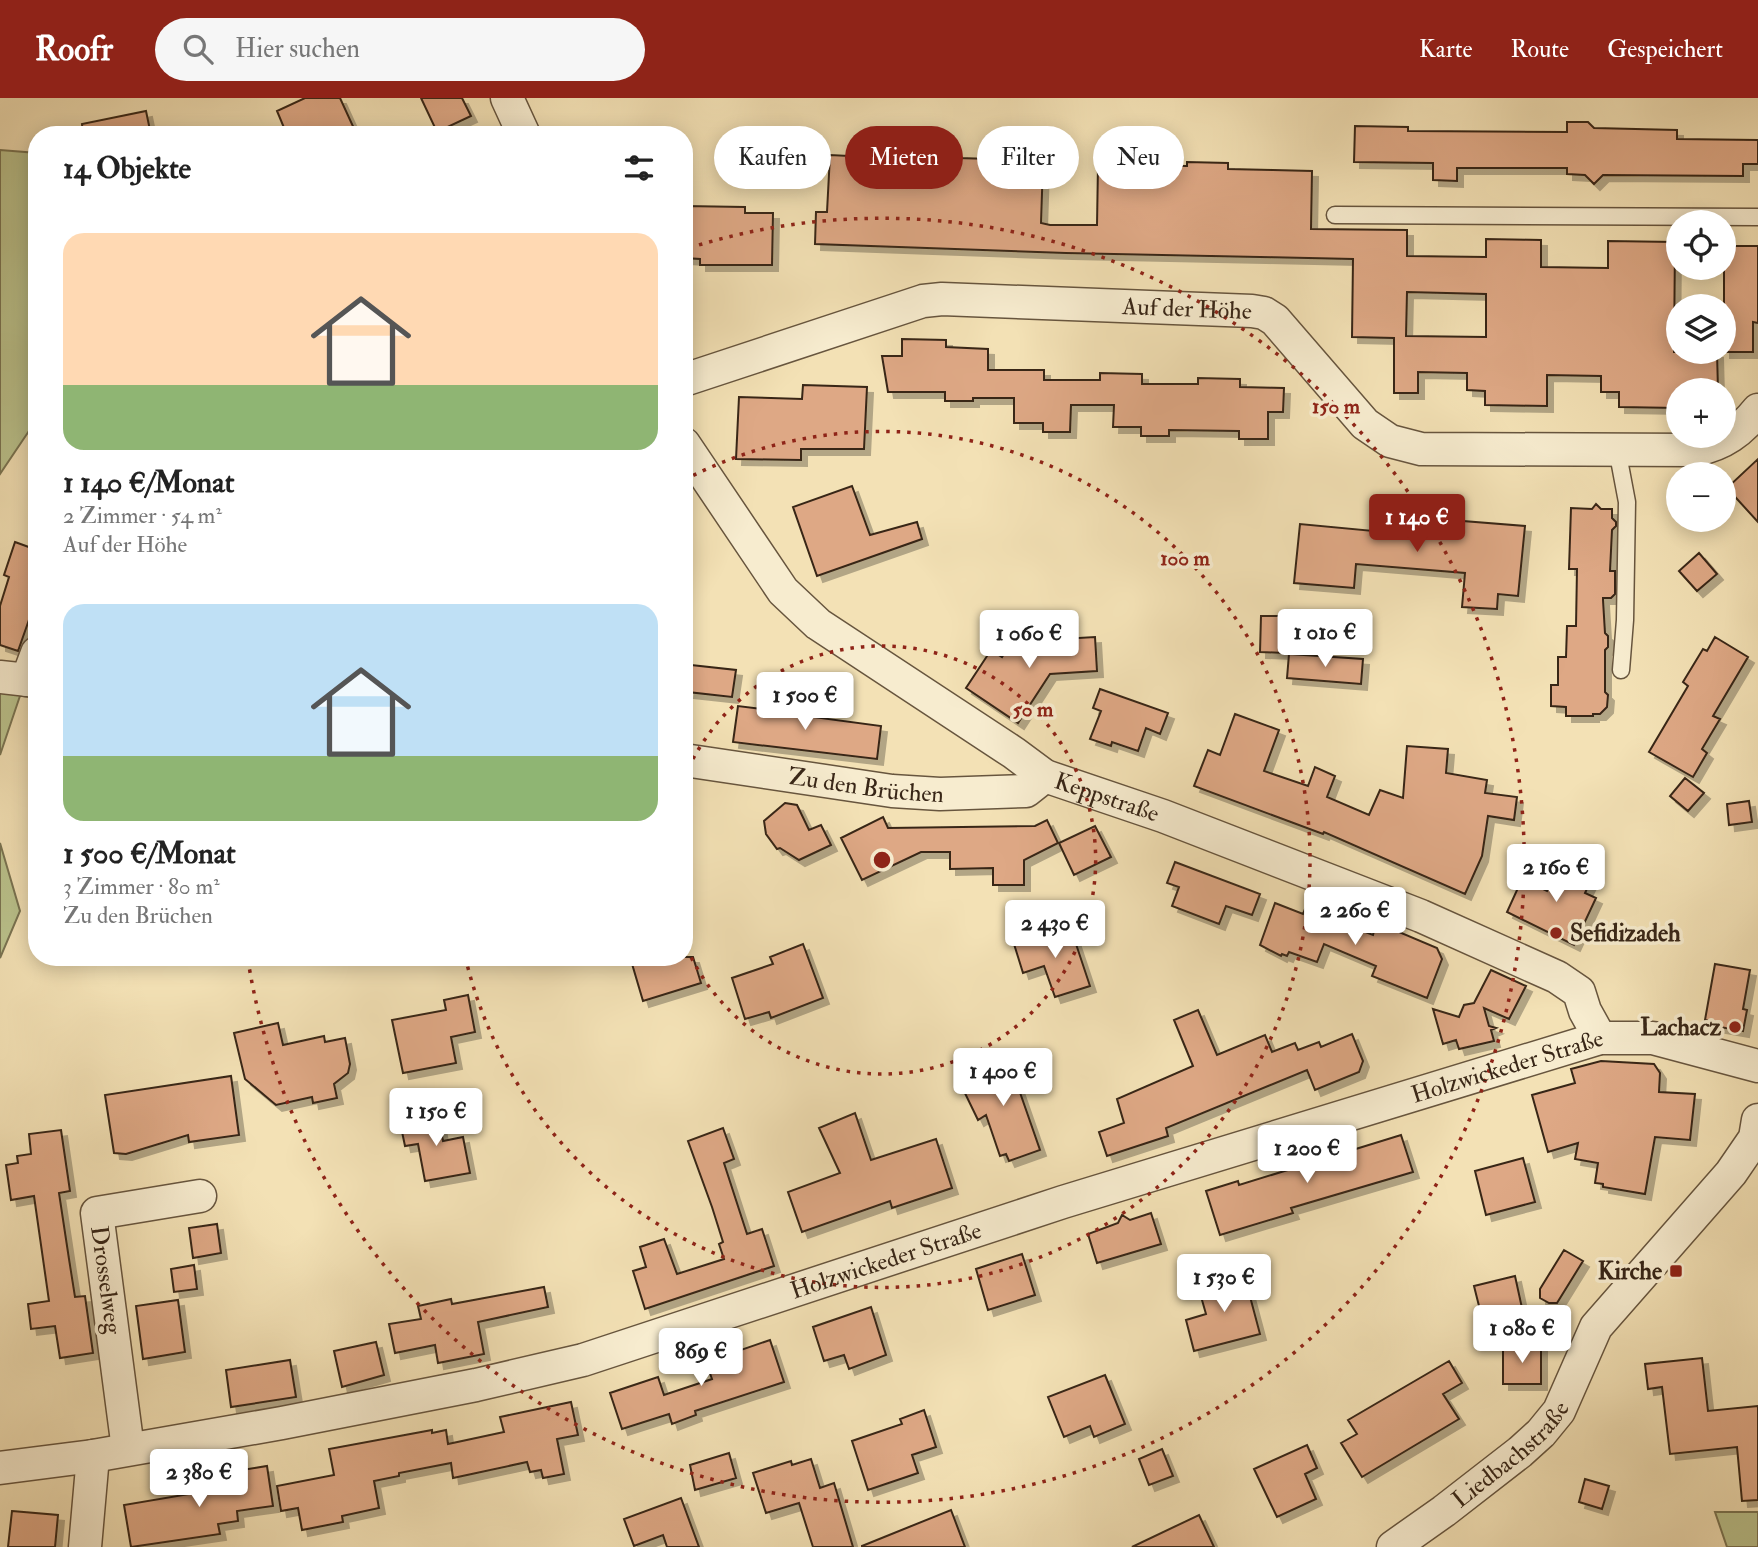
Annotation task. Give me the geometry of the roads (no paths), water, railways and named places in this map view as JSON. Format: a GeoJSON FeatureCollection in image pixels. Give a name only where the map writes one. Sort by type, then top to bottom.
{"type":"FeatureCollection","features":[{"type":"Feature","properties":{"kind":"street"},"geometry":{"type":"LineString","coordinates":[[507,98],[520,126]]}},
{"type":"Feature","properties":{"kind":"street","name":"Auf der Höhe"},"geometry":{"type":"LineString","coordinates":[[693,377],[923,302],[942,299],[1252,310],[1264,313],[1275,320],[1365,424],[1377,434],[1400,445],[1421,449],[1696,450],[1708,448],[1733,436],[1745,427],[1758,410]]}},
{"type":"Feature","properties":{"kind":"street","name":"Keppstraße"},"geometry":{"type":"LineString","coordinates":[[693,457],[783,591],[818,624],[1045,776],[1163,816],[1421,916],[1557,977],[1578,992],[1600,1038]]}},
{"type":"Feature","properties":{"kind":"street","name":"Zu den Brüchen"},"geometry":{"type":"LineString","coordinates":[[693,761],[892,791],[940,794],[1026,791],[1045,776]]}},
{"type":"Feature","properties":{"kind":"street","name":"Holzwickeder Straße"},"geometry":{"type":"LineString","coordinates":[[0,1468],[93,1456],[343,1412],[583,1360],[1063,1202],[1600,1038],[1653,1038],[1758,1066]]}},
{"type":"Feature","properties":{"kind":"street","name":"Liedbachstraße"},"geometry":{"type":"LineString","coordinates":[[1393,1547],[1455,1503],[1541,1433],[1559,1411],[1596,1327],[1731,1173],[1757,1133]]}},
{"type":"Feature","properties":{"kind":"street","name":"Drosselweg"},"geometry":{"type":"LineString","coordinates":[[128,1450],[97,1213],[200,1196]]}},
{"type":"Feature","properties":{"kind":"street"},"geometry":{"type":"LineString","coordinates":[[85,1547],[93,1456]]}},
{"type":"Feature","properties":{"kind":"lane"},"geometry":{"type":"LineString","coordinates":[[1335,215],[1758,217]]}},
{"type":"Feature","properties":{"kind":"lane"},"geometry":{"type":"LineString","coordinates":[[1616,449],[1627,502],[1625,620],[1621,670]]}},
{"type":"Feature","properties":{"kind":"place","name":"Sefidizadeh"},"geometry":{"type":"Point","coordinates":[1556,933]}},
{"type":"Feature","properties":{"kind":"place","name":"Lachacz"},"geometry":{"type":"Point","coordinates":[1735,1027]}},
{"type":"Feature","properties":{"kind":"place","name":"Kirche"},"geometry":{"type":"Point","coordinates":[1676,1271]}}]}
